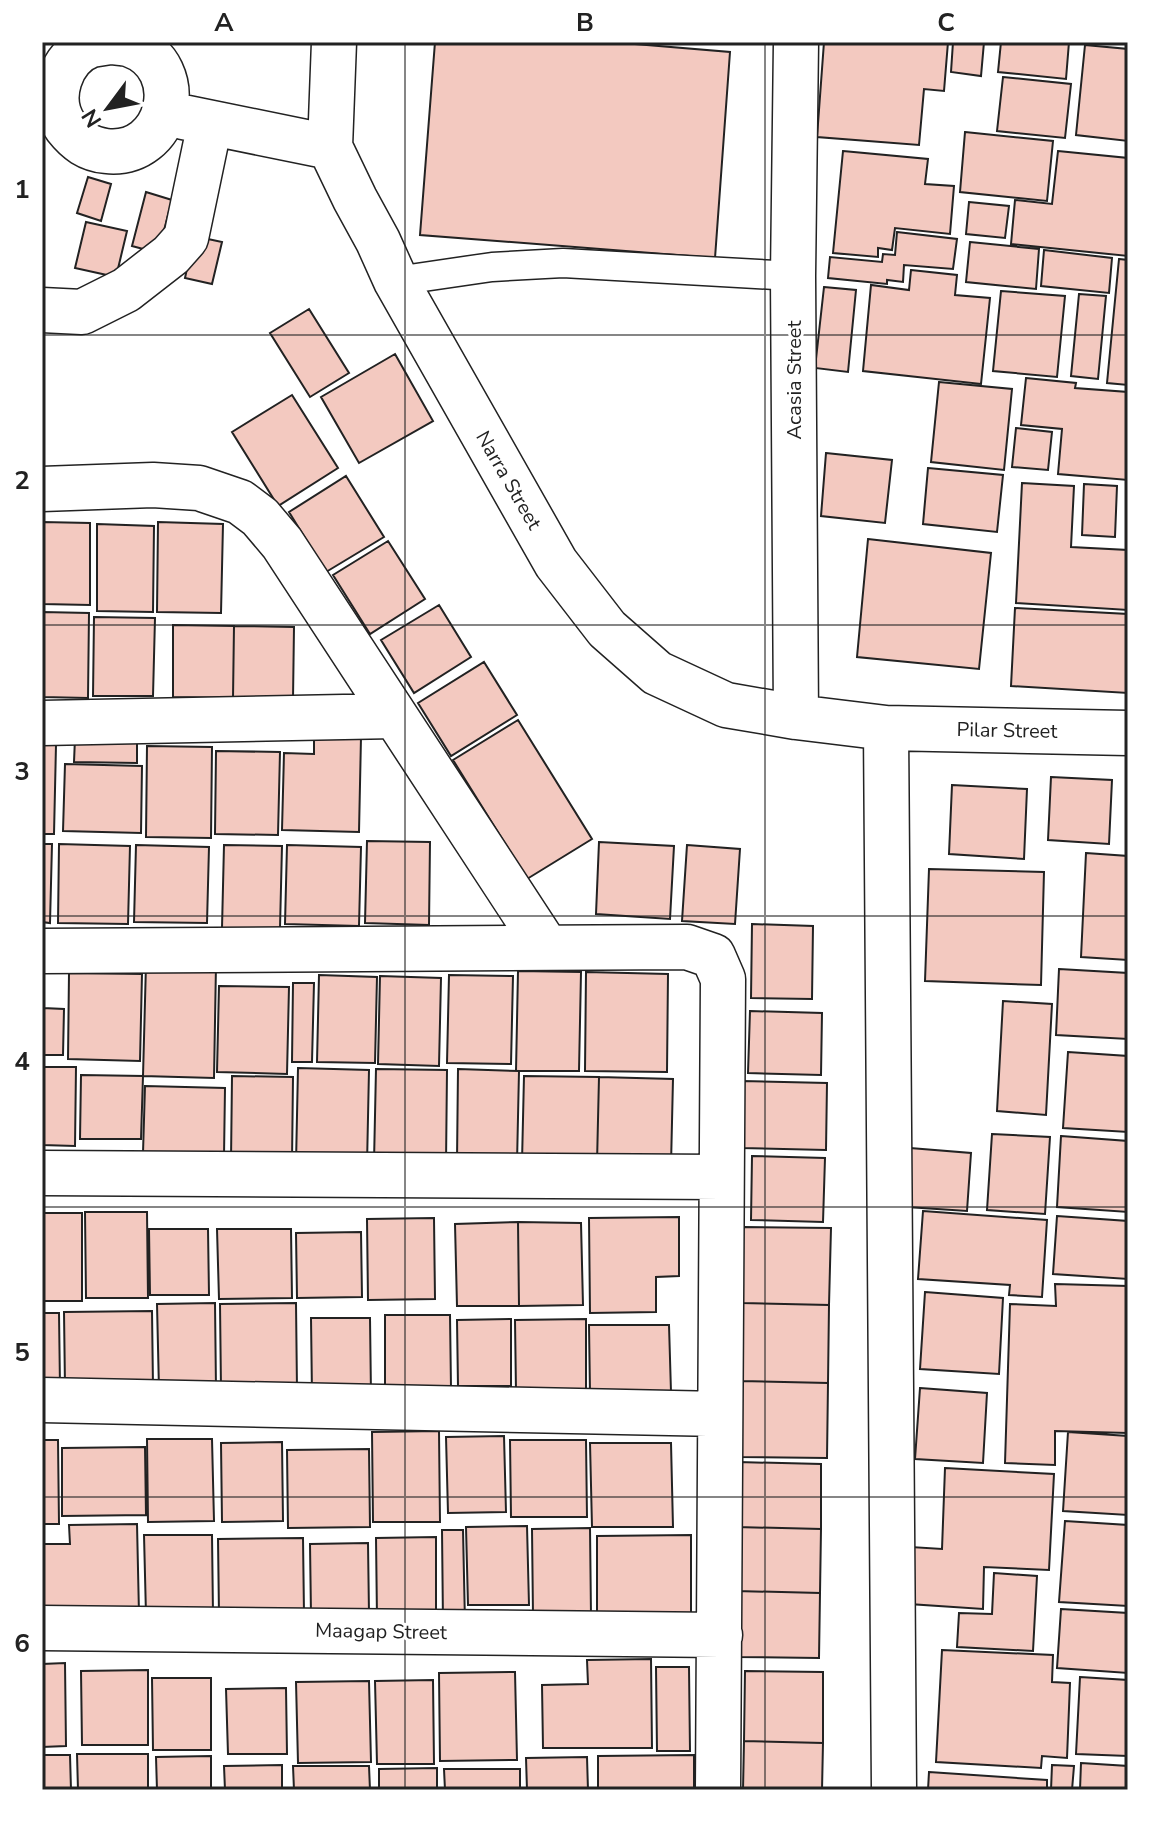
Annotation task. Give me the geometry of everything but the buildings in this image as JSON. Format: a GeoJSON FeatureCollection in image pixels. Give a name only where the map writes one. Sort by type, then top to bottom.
{"type":"FeatureCollection","features":[{"type":"Feature","properties":{"kind":"street"},"geometry":{"type":"LineString","coordinates":[[111,42],[132,45],[149,57],[162,73],[168,93],[165,114],[154,133],[136,147],[115,152],[93,149],[50,115],[60,76],[72,58],[90,46],[111,42]]}},
{"type":"Feature","properties":{"kind":"street","name":"Narra Street"},"geometry":{"type":"LineString","coordinates":[[334,42],[330,147],[396,281],[556,563],[607,629],[657,673],[726,705],[886,728]]}},
{"type":"Feature","properties":{"kind":"street","name":"Acasia Street"},"geometry":{"type":"LineString","coordinates":[[796,42],[793,276],[796,717]]}},
{"type":"Feature","properties":{"kind":"street"},"geometry":{"type":"LineString","coordinates":[[165,114],[330,147]]}},
{"type":"Feature","properties":{"kind":"street"},"geometry":{"type":"LineString","coordinates":[[42,310],[82,312],[126,290],[171,255],[186,238],[210,123]]}},
{"type":"Feature","properties":{"kind":"street"},"geometry":{"type":"LineString","coordinates":[[42,489],[153,485],[199,488],[240,502],[260,517],[282,543],[547,948]]}},
{"type":"Feature","properties":{"kind":"street"},"geometry":{"type":"LineString","coordinates":[[42,723],[395,716]]}},
{"type":"Feature","properties":{"kind":"street"},"geometry":{"type":"LineString","coordinates":[[886,728],[894,1790]]}},
{"type":"Feature","properties":{"kind":"street","name":"Pilar Street"},"geometry":{"type":"LineString","coordinates":[[886,728],[1128,733]]}},
{"type":"Feature","properties":{"kind":"street"},"geometry":{"type":"LineString","coordinates":[[42,951],[687,947],[713,956],[723,979],[718,1790]]}},
{"type":"Feature","properties":{"kind":"street"},"geometry":{"type":"LineString","coordinates":[[42,1173],[721,1177]]}},
{"type":"Feature","properties":{"kind":"street"},"geometry":{"type":"LineString","coordinates":[[42,1400],[720,1414]]}},
{"type":"Feature","properties":{"kind":"street","name":"Maagap Street"},"geometry":{"type":"LineString","coordinates":[[42,1628],[720,1635]]}},
{"type":"Feature","properties":{"kind":"lane"},"geometry":{"type":"LineString","coordinates":[[396,281],[492,267],[563,263],[793,276]]}}]}
